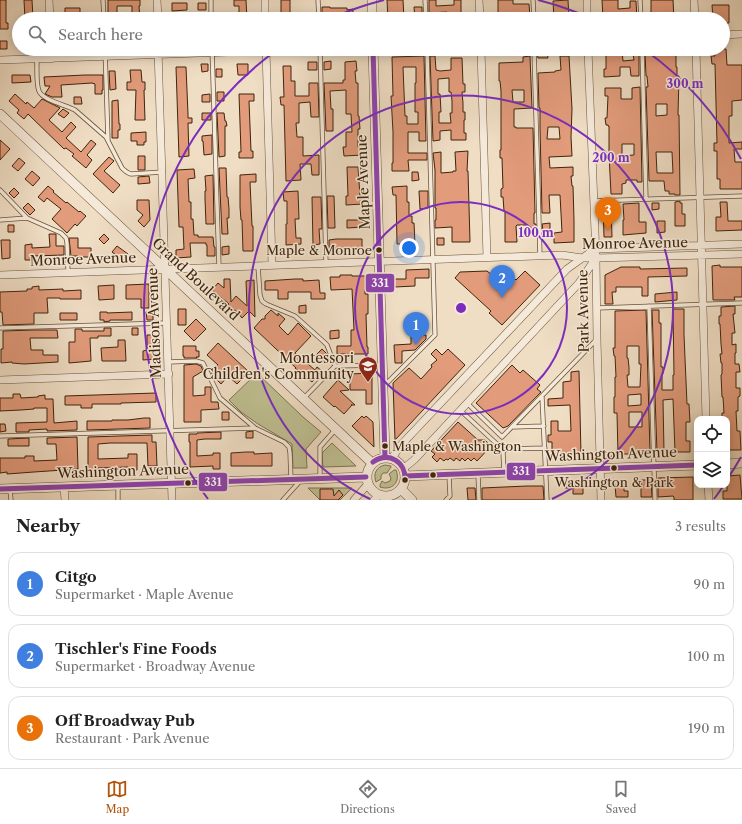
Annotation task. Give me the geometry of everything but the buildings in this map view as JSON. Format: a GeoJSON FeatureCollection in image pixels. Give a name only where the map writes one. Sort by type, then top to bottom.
{"type":"FeatureCollection","features":[{"type":"Feature","properties":{"kind":"street"},"geometry":{"type":"LineString","coordinates":[[49,0],[50,12]]}},
{"type":"Feature","properties":{"kind":"street"},"geometry":{"type":"LineString","coordinates":[[157,0],[158,12]]}},
{"type":"Feature","properties":{"kind":"street"},"geometry":{"type":"LineString","coordinates":[[264,0],[265,12]]}},
{"type":"Feature","properties":{"kind":"street"},"geometry":{"type":"LineString","coordinates":[[372,0],[372,12]]}},
{"type":"Feature","properties":{"kind":"street"},"geometry":{"type":"LineString","coordinates":[[479,0],[480,12]]}},
{"type":"Feature","properties":{"kind":"street"},"geometry":{"type":"LineString","coordinates":[[587,0],[587,12]]}},
{"type":"Feature","properties":{"kind":"street"},"geometry":{"type":"LineString","coordinates":[[694,0],[695,12]]}},
{"type":"Feature","properties":{"kind":"street"},"geometry":{"type":"LineString","coordinates":[[730,34],[742,34]]}},
{"type":"Feature","properties":{"kind":"street"},"geometry":{"type":"LineString","coordinates":[[0,60],[51,59],[78,56]]}},
{"type":"Feature","properties":{"kind":"street","name":"Madison Avenue"},"geometry":{"type":"LineString","coordinates":[[158,56],[172,500]]}},
{"type":"Feature","properties":{"kind":"street"},"geometry":{"type":"LineString","coordinates":[[266,56],[272,265]]}},
{"type":"Feature","properties":{"kind":"street","name":"Maple Avenue"},"geometry":{"type":"LineString","coordinates":[[373,56],[383,387],[389,458]]}},
{"type":"Feature","properties":{"kind":"street"},"geometry":{"type":"LineString","coordinates":[[481,56],[487,258]]}},
{"type":"Feature","properties":{"kind":"street","name":"Park Avenue"},"geometry":{"type":"LineString","coordinates":[[588,56],[596,258],[601,500]]}},
{"type":"Feature","properties":{"kind":"street"},"geometry":{"type":"LineString","coordinates":[[696,56],[706,416]]}},
{"type":"Feature","properties":{"kind":"street","name":"Grand Boulevard"},"geometry":{"type":"LineString","coordinates":[[0,114],[372,463]]}},
{"type":"Feature","properties":{"kind":"street","name":"Monroe Avenue"},"geometry":{"type":"LineString","coordinates":[[595,249],[742,244]]}},
{"type":"Feature","properties":{"kind":"street"},"geometry":{"type":"LineString","coordinates":[[389,458],[567,269],[595,249]]}},
{"type":"Feature","properties":{"kind":"street","name":"Monroe Avenue"},"geometry":{"type":"LineString","coordinates":[[0,275],[562,255],[582,258],[596,258],[742,254]]}},
{"type":"Feature","properties":{"kind":"street"},"geometry":{"type":"LineString","coordinates":[[404,472],[579,283],[596,258]]}},
{"type":"Feature","properties":{"kind":"street"},"geometry":{"type":"LineString","coordinates":[[0,380],[169,374]]}},
{"type":"Feature","properties":{"kind":"street"},"geometry":{"type":"LineString","coordinates":[[354,500],[367,480],[369,467],[380,458],[389,458],[401,464],[404,472],[404,485],[401,489],[393,495],[382,498],[371,489],[367,480]]}},
{"type":"Feature","properties":{"kind":"street"},"geometry":{"type":"LineString","coordinates":[[730,464],[742,463]]}},
{"type":"Feature","properties":{"kind":"street","name":"Washington Avenue"},"geometry":{"type":"LineString","coordinates":[[404,472],[478,473],[694,465]]}},
{"type":"Feature","properties":{"kind":"street","name":"Washington Avenue"},"geometry":{"type":"LineString","coordinates":[[0,489],[320,478],[367,480]]}},
{"type":"Feature","properties":{"kind":"street"},"geometry":{"type":"LineString","coordinates":[[64,487],[65,500]]}},
{"type":"Feature","properties":{"kind":"street"},"geometry":{"type":"LineString","coordinates":[[708,488],[709,500]]}},
{"type":"Feature","properties":{"kind":"street"},"geometry":{"type":"LineString","coordinates":[[401,489],[412,500]]}},
{"type":"Feature","properties":{"kind":"lane"},"geometry":{"type":"LineString","coordinates":[[104,0],[104,12]]}},
{"type":"Feature","properties":{"kind":"lane"},"geometry":{"type":"LineString","coordinates":[[211,0],[211,12]]}},
{"type":"Feature","properties":{"kind":"lane"},"geometry":{"type":"LineString","coordinates":[[318,0],[319,12]]}},
{"type":"Feature","properties":{"kind":"lane"},"geometry":{"type":"LineString","coordinates":[[425,0],[426,12]]}},
{"type":"Feature","properties":{"kind":"lane"},"geometry":{"type":"LineString","coordinates":[[533,0],[534,12]]}},
{"type":"Feature","properties":{"kind":"lane"},"geometry":{"type":"LineString","coordinates":[[640,0],[641,12]]}},
{"type":"Feature","properties":{"kind":"lane"},"geometry":{"type":"LineString","coordinates":[[105,56],[108,142]]}},
{"type":"Feature","properties":{"kind":"lane"},"geometry":{"type":"LineString","coordinates":[[212,56],[219,267]]}},
{"type":"Feature","properties":{"kind":"lane"},"geometry":{"type":"LineString","coordinates":[[320,56],[326,263]]}},
{"type":"Feature","properties":{"kind":"lane"},"geometry":{"type":"LineString","coordinates":[[383,387],[435,335],[427,56]]}},
{"type":"Feature","properties":{"kind":"lane"},"geometry":{"type":"LineString","coordinates":[[534,56],[540,256]]}},
{"type":"Feature","properties":{"kind":"lane"},"geometry":{"type":"LineString","coordinates":[[642,56],[646,199]]}},
{"type":"Feature","properties":{"kind":"lane"},"geometry":{"type":"LineString","coordinates":[[36,59],[37,87],[39,93],[50,100],[75,110],[106,137],[122,168],[127,173],[162,172]]}},
{"type":"Feature","properties":{"kind":"lane"},"geometry":{"type":"LineString","coordinates":[[0,190],[32,222],[61,233],[66,238],[68,272]]}},
{"type":"Feature","properties":{"kind":"lane"},"geometry":{"type":"LineString","coordinates":[[593,201],[742,196]]}},
{"type":"Feature","properties":{"kind":"lane"},"geometry":{"type":"LineString","coordinates":[[0,220],[27,218]]}},
{"type":"Feature","properties":{"kind":"lane"},"geometry":{"type":"LineString","coordinates":[[258,266],[260,295],[262,301],[294,316],[324,342],[335,366]]}},
{"type":"Feature","properties":{"kind":"lane"},"geometry":{"type":"LineString","coordinates":[[597,308],[742,303]]}},
{"type":"Feature","properties":{"kind":"lane"},"geometry":{"type":"LineString","coordinates":[[649,306],[655,500]]}},
{"type":"Feature","properties":{"kind":"lane"},"geometry":{"type":"LineString","coordinates":[[0,328],[167,323]]}},
{"type":"Feature","properties":{"kind":"lane"},"geometry":{"type":"LineString","coordinates":[[467,403],[502,437],[597,339]]}},
{"type":"Feature","properties":{"kind":"lane"},"geometry":{"type":"LineString","coordinates":[[168,362],[196,361],[203,363],[220,398],[255,428],[284,442],[289,447],[291,479]]}},
{"type":"Feature","properties":{"kind":"lane"},"geometry":{"type":"LineString","coordinates":[[303,399],[335,366],[383,365]]}},
{"type":"Feature","properties":{"kind":"lane"},"geometry":{"type":"LineString","coordinates":[[542,397],[547,500]]}},
{"type":"Feature","properties":{"kind":"lane"},"geometry":{"type":"LineString","coordinates":[[460,410],[498,445],[503,452],[504,472]]}},
{"type":"Feature","properties":{"kind":"lane"},"geometry":{"type":"LineString","coordinates":[[512,427],[544,426]]}},
{"type":"Feature","properties":{"kind":"lane"},"geometry":{"type":"LineString","coordinates":[[0,436],[255,428]]}},
{"type":"Feature","properties":{"kind":"lane"},"geometry":{"type":"LineString","coordinates":[[320,478],[320,446],[336,429]]}},
{"type":"Feature","properties":{"kind":"lane"},"geometry":{"type":"LineString","coordinates":[[503,452],[506,448],[545,448]]}},
{"type":"Feature","properties":{"kind":"lane"},"geometry":{"type":"LineString","coordinates":[[446,500],[450,496],[449,473]]}},
{"type":"Feature","properties":{"kind":"lane"},"geometry":{"type":"LineString","coordinates":[[478,473],[479,500]]}},
{"type":"Feature","properties":{"kind":"lane"},"geometry":{"type":"LineString","coordinates":[[283,500],[302,479]]}},
{"type":"Feature","properties":{"kind":"lane"},"geometry":{"type":"LineString","coordinates":[[118,486],[118,500]]}},
{"type":"Feature","properties":{"kind":"lane"},"geometry":{"type":"LineString","coordinates":[[10,489],[11,500]]}},
{"type":"Feature","properties":{"kind":"green space"},"geometry":{"type":"Polygon","coordinates":[[[257,373],[321,432],[306,449],[307,468],[293,468],[292,444],[258,424],[241,412],[229,400],[257,373]]]}},
{"type":"Feature","properties":{"kind":"green space"},"geometry":{"type":"Polygon","coordinates":[[[332,443],[356,466],[323,467],[322,453],[332,443]]]}},
{"type":"Feature","properties":{"kind":"green space"},"geometry":{"type":"Polygon","coordinates":[[[385,465],[391,467],[387,473],[383,473],[381,479],[376,482],[375,474],[377,469],[385,465]]]}},
{"type":"Feature","properties":{"kind":"green space"},"geometry":{"type":"Polygon","coordinates":[[[396,470],[397,478],[392,487],[380,487],[382,481],[385,483],[390,481],[391,478],[389,474],[396,470]]]}},
{"type":"Feature","properties":{"kind":"green space"},"geometry":{"type":"Polygon","coordinates":[[[308,488],[352,488],[340,500],[320,500],[308,488]]]}},
{"type":"Feature","properties":{"kind":"transit line","name":"331"},"geometry":{"type":"LineString","coordinates":[[373,56],[385,457]]}},
{"type":"Feature","properties":{"kind":"transit line","name":"331"},"geometry":{"type":"LineString","coordinates":[[373,462],[385,458],[395,460],[400,463],[403,468],[405,480]]}},
{"type":"Feature","properties":{"kind":"transit line","name":"331"},"geometry":{"type":"LineString","coordinates":[[405,476],[694,465]]}},
{"type":"Feature","properties":{"kind":"transit line","name":"331"},"geometry":{"type":"LineString","coordinates":[[0,489],[366,477]]}},
{"type":"Feature","properties":{"kind":"place","name":"Off Broadway Pub"},"geometry":{"type":"Point","coordinates":[608,230]}},
{"type":"Feature","properties":{"kind":"place","name":"Maple & Monroe"},"geometry":{"type":"Point","coordinates":[379,250]}},
{"type":"Feature","properties":{"kind":"place","name":"Tischler's Fine Foods"},"geometry":{"type":"Point","coordinates":[502,298]}},
{"type":"Feature","properties":{"kind":"place","name":"Citgo"},"geometry":{"type":"Point","coordinates":[416,345]}},
{"type":"Feature","properties":{"kind":"place","name":"Montessori Children's Community"},"geometry":{"type":"Point","coordinates":[368,383]}},
{"type":"Feature","properties":{"kind":"place","name":"Maple & Washington"},"geometry":{"type":"Point","coordinates":[385,446]}},
{"type":"Feature","properties":{"kind":"place","name":"Washington & Park"},"geometry":{"type":"Point","coordinates":[614,468]}}]}
